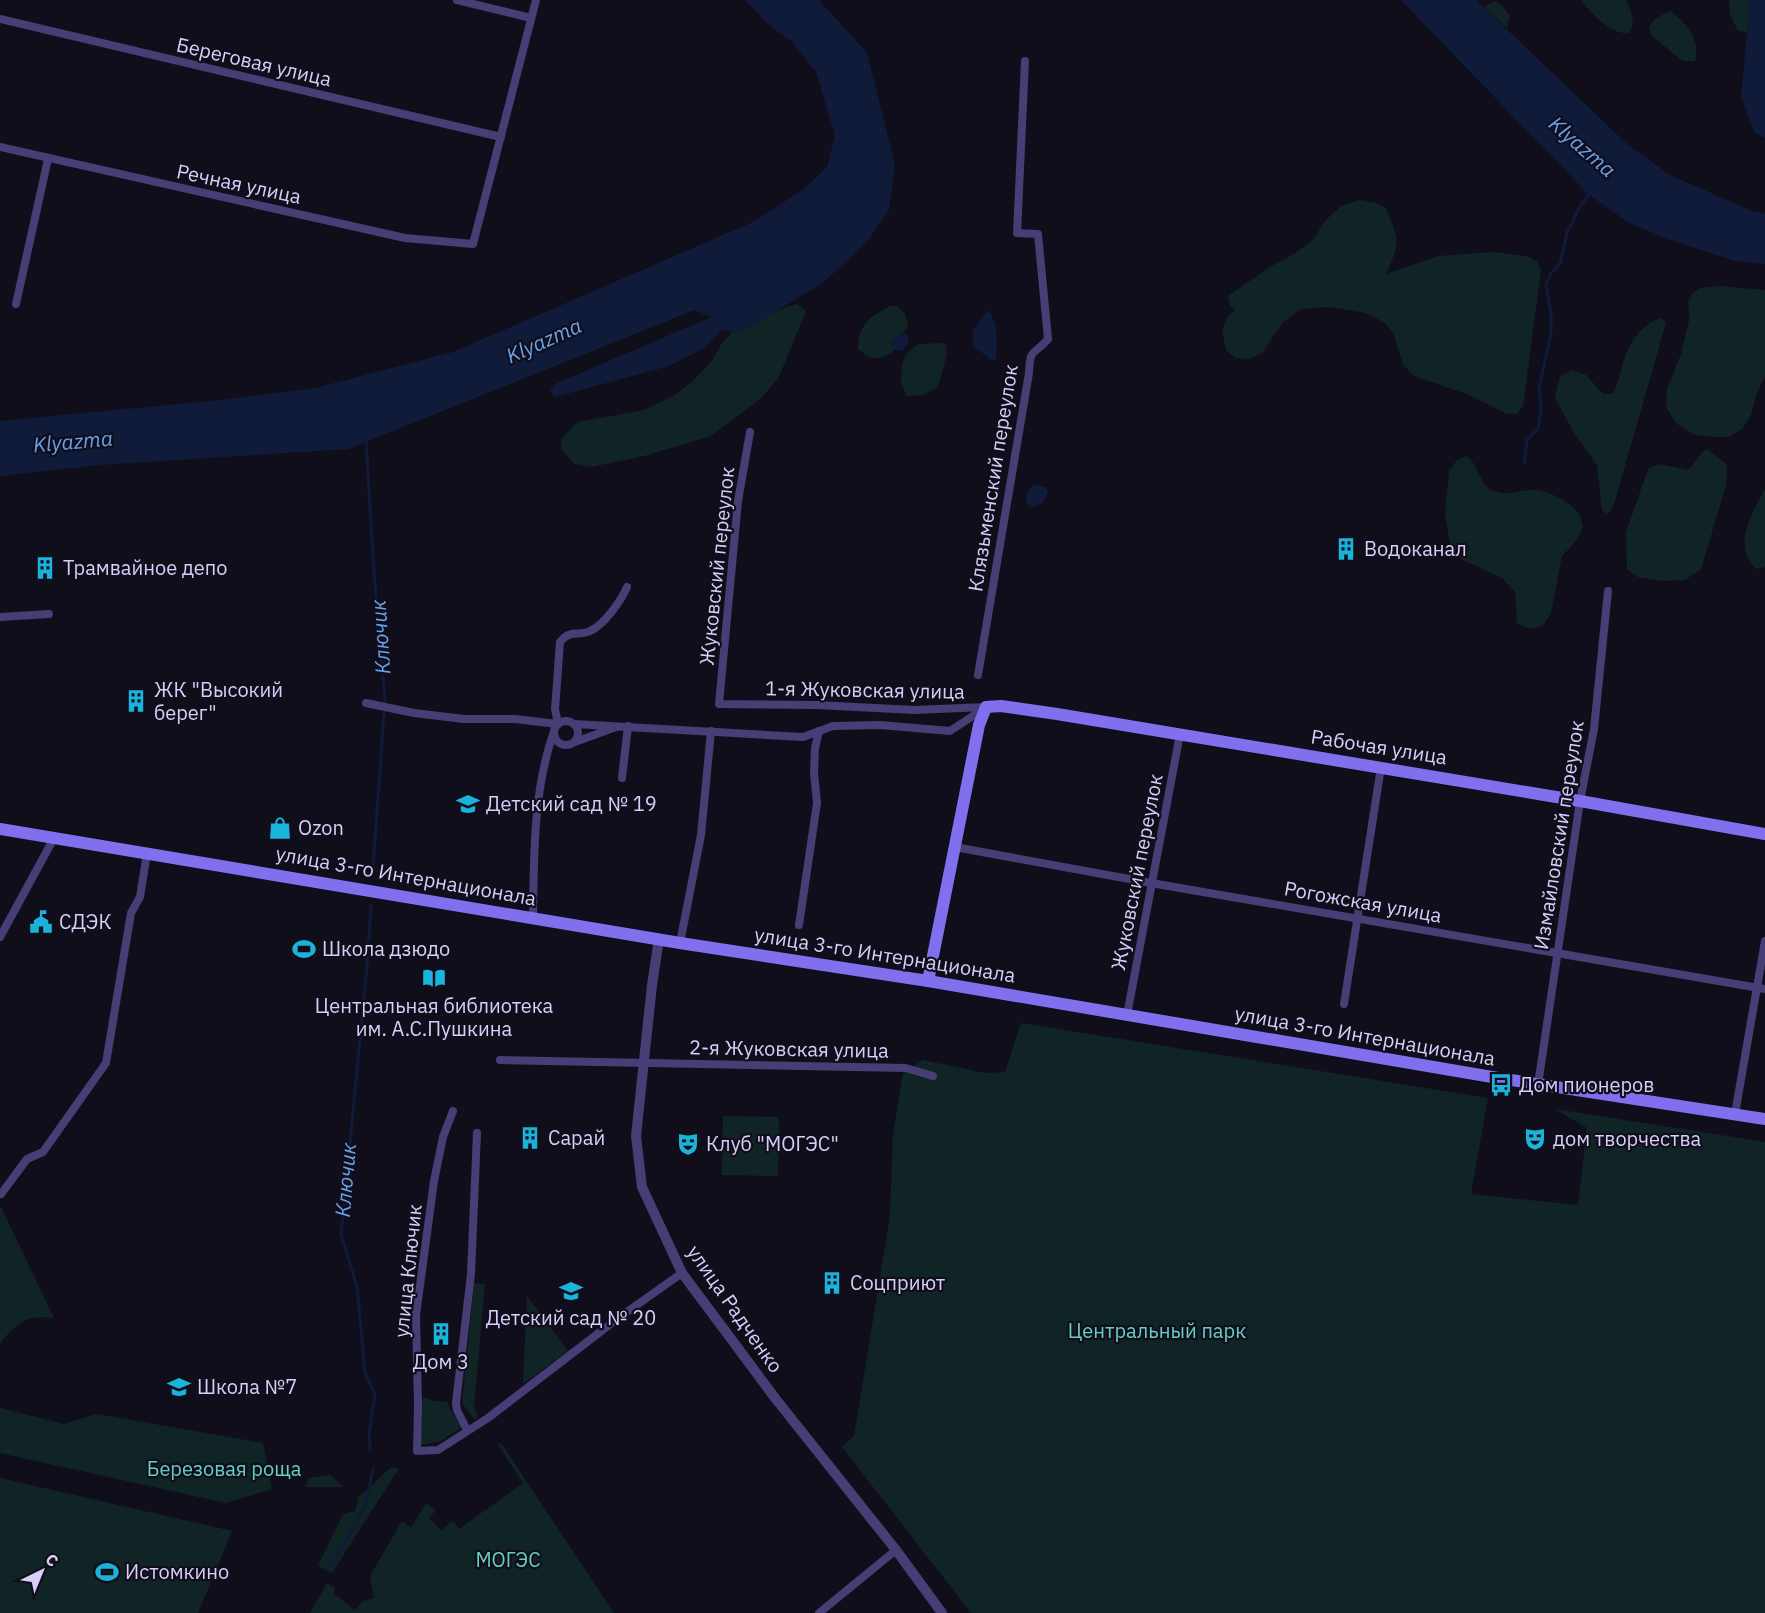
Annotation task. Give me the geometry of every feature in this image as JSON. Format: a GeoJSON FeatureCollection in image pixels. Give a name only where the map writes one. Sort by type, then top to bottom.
{"type":"FeatureCollection","features":[{"type":"Feature","properties":{"kind":"main road","name":"Рабочая улица"},"geometry":{"type":"LineString","coordinates":[[986,707],[1001,706],[1180,734],[1765,834]]}},
{"type":"Feature","properties":{"kind":"main road"},"geometry":{"type":"LineString","coordinates":[[928,981],[979,726],[986,707]]}},
{"type":"Feature","properties":{"kind":"main road","name":"улица 3-го Интернационала"},"geometry":{"type":"LineString","coordinates":[[0,829],[680,943],[928,981],[1538,1084],[1765,1119]]}},
{"type":"Feature","properties":{"kind":"street"},"geometry":{"type":"LineString","coordinates":[[458,0],[531,18]]}},
{"type":"Feature","properties":{"kind":"street"},"geometry":{"type":"LineString","coordinates":[[501,137],[536,0]]}},
{"type":"Feature","properties":{"kind":"street","name":"Береговая улица"},"geometry":{"type":"LineString","coordinates":[[0,19],[501,137]]}},
{"type":"Feature","properties":{"kind":"street","name":"Клязьменский переулок"},"geometry":{"type":"LineString","coordinates":[[978,675],[1029,373],[1029,357],[1033,350],[1043,345],[1048,339],[1038,234],[1017,233],[1024,61]]}},
{"type":"Feature","properties":{"kind":"street","name":"Речная улица"},"geometry":{"type":"LineString","coordinates":[[0,147],[405,238],[473,244],[501,137]]}},
{"type":"Feature","properties":{"kind":"street"},"geometry":{"type":"LineString","coordinates":[[16,304],[48,159]]}},
{"type":"Feature","properties":{"kind":"street","name":"Жуковский переулок"},"geometry":{"type":"LineString","coordinates":[[719,704],[738,501],[750,432]]}},
{"type":"Feature","properties":{"kind":"street"},"geometry":{"type":"LineString","coordinates":[[562,745],[555,739],[560,642],[573,632],[589,632],[598,625],[613,610],[627,587]]}},
{"type":"Feature","properties":{"kind":"street","name":"Измайловский переулок"},"geometry":{"type":"LineString","coordinates":[[1538,1084],[1580,801],[1594,729],[1608,591]]}},
{"type":"Feature","properties":{"kind":"street"},"geometry":{"type":"LineString","coordinates":[[0,617],[49,614]]}},
{"type":"Feature","properties":{"kind":"street"},"geometry":{"type":"LineString","coordinates":[[366,703],[414,713],[464,719],[515,719],[556,727]]}},
{"type":"Feature","properties":{"kind":"street","name":"1-я Жуковская улица"},"geometry":{"type":"LineString","coordinates":[[719,704],[817,705],[914,710],[986,707]]}},
{"type":"Feature","properties":{"kind":"street","name":"1-я Жуковская улица"},"geometry":{"type":"LineString","coordinates":[[574,724],[803,737],[833,726],[880,725],[950,731],[986,707]]}},
{"type":"Feature","properties":{"kind":"street"},"geometry":{"type":"LineString","coordinates":[[533,917],[537,818],[547,754],[556,727],[566,721],[574,724],[578,731],[575,742]]}},
{"type":"Feature","properties":{"kind":"street"},"geometry":{"type":"LineString","coordinates":[[547,754],[562,745],[566,746],[624,726],[622,778]]}},
{"type":"Feature","properties":{"kind":"street"},"geometry":{"type":"LineString","coordinates":[[680,943],[701,835],[711,731]]}},
{"type":"Feature","properties":{"kind":"street"},"geometry":{"type":"LineString","coordinates":[[799,925],[817,803],[814,773],[815,748],[819,731]]}},
{"type":"Feature","properties":{"kind":"street","name":"Жуковский переулок"},"geometry":{"type":"LineString","coordinates":[[1127,1015],[1180,734]]}},
{"type":"Feature","properties":{"kind":"street"},"geometry":{"type":"LineString","coordinates":[[1344,1004],[1381,767]]}},
{"type":"Feature","properties":{"kind":"street"},"geometry":{"type":"LineString","coordinates":[[0,937],[54,838]]}},
{"type":"Feature","properties":{"kind":"street","name":"Рогожская улица"},"geometry":{"type":"LineString","coordinates":[[955,846],[1151,883],[1761,988]]}},
{"type":"Feature","properties":{"kind":"street"},"geometry":{"type":"LineString","coordinates":[[1,1194],[27,1159],[43,1152],[106,1063],[131,914],[140,897],[147,853]]}},
{"type":"Feature","properties":{"kind":"street","name":"улица Радченко"},"geometry":{"type":"LineString","coordinates":[[659,939],[636,1136],[642,1187],[682,1273],[775,1398],[896,1550],[942,1613]]}},
{"type":"Feature","properties":{"kind":"street"},"geometry":{"type":"LineString","coordinates":[[1735,1114],[1761,988],[1765,940]]}},
{"type":"Feature","properties":{"kind":"street","name":"2-я Жуковская улица"},"geometry":{"type":"LineString","coordinates":[[500,1060],[906,1068],[933,1076]]}},
{"type":"Feature","properties":{"kind":"street","name":"улица Ключик"},"geometry":{"type":"LineString","coordinates":[[453,1111],[443,1137],[434,1181],[417,1316],[417,1451],[438,1450],[488,1418],[617,1319],[682,1273]]}},
{"type":"Feature","properties":{"kind":"street"},"geometry":{"type":"LineString","coordinates":[[467,1430],[456,1410],[456,1403],[471,1274],[477,1133]]}},
{"type":"Feature","properties":{"kind":"street"},"geometry":{"type":"LineString","coordinates":[[819,1613],[896,1550]]}},
{"type":"Feature","properties":{"kind":"green space"},"geometry":{"type":"Polygon","coordinates":[[[1581,0],[1626,0],[1632,16],[1630,33],[1616,31],[1609,27],[1596,17],[1581,0]]]}},
{"type":"Feature","properties":{"kind":"green space"},"geometry":{"type":"Polygon","coordinates":[[[1729,0],[1750,0],[1747,32],[1738,31],[1730,15],[1729,0]]]}},
{"type":"Feature","properties":{"kind":"green space"},"geometry":{"type":"Polygon","coordinates":[[[1494,1],[1502,5],[1510,16],[1507,28],[1484,8],[1494,1]]]}},
{"type":"Feature","properties":{"kind":"green space"},"geometry":{"type":"Polygon","coordinates":[[[1671,11],[1687,27],[1694,39],[1695,61],[1683,61],[1652,36],[1649,27],[1656,18],[1671,11]]]}},
{"type":"Feature","properties":{"kind":"green space"},"geometry":{"type":"Polygon","coordinates":[[[1359,200],[1376,203],[1386,208],[1394,228],[1396,248],[1386,274],[1439,256],[1493,252],[1527,256],[1537,262],[1541,270],[1523,406],[1517,414],[1507,414],[1467,394],[1414,376],[1403,365],[1393,332],[1384,322],[1365,313],[1329,307],[1301,309],[1283,322],[1262,353],[1250,359],[1235,358],[1226,350],[1222,331],[1227,317],[1235,310],[1230,305],[1228,296],[1313,240],[1325,221],[1341,206],[1359,200]]]}},
{"type":"Feature","properties":{"kind":"green space"},"geometry":{"type":"Polygon","coordinates":[[[1721,286],[1765,290],[1765,376],[1756,395],[1751,415],[1742,429],[1728,437],[1695,435],[1677,424],[1666,407],[1667,389],[1681,354],[1690,316],[1688,303],[1692,294],[1700,288],[1721,286]]]}},
{"type":"Feature","properties":{"kind":"green space"},"geometry":{"type":"Polygon","coordinates":[[[797,304],[806,311],[778,379],[758,401],[711,436],[644,456],[591,467],[574,464],[561,449],[562,438],[578,422],[644,410],[675,395],[694,380],[712,361],[722,343],[732,333],[751,326],[775,311],[797,304]]]}},
{"type":"Feature","properties":{"kind":"green space"},"geometry":{"type":"Polygon","coordinates":[[[890,306],[897,306],[905,314],[908,326],[891,343],[895,350],[881,358],[872,358],[858,349],[860,333],[866,322],[890,306]]]}},
{"type":"Feature","properties":{"kind":"green space"},"geometry":{"type":"Polygon","coordinates":[[[1661,318],[1666,323],[1614,504],[1608,514],[1602,510],[1597,465],[1573,431],[1555,398],[1560,376],[1572,370],[1586,375],[1603,394],[1612,394],[1627,352],[1635,337],[1646,326],[1661,318]]]}},
{"type":"Feature","properties":{"kind":"green space"},"geometry":{"type":"Polygon","coordinates":[[[946,343],[947,354],[938,387],[923,395],[907,396],[901,383],[902,364],[907,353],[919,344],[946,343]]]}},
{"type":"Feature","properties":{"kind":"green space"},"geometry":{"type":"Polygon","coordinates":[[[1707,449],[1727,465],[1726,485],[1701,569],[1685,580],[1661,581],[1638,577],[1627,569],[1626,533],[1648,469],[1659,464],[1688,470],[1707,449]]]}},
{"type":"Feature","properties":{"kind":"green space"},"geometry":{"type":"Polygon","coordinates":[[[1467,456],[1489,488],[1499,493],[1530,490],[1546,492],[1565,502],[1580,515],[1583,527],[1576,541],[1562,556],[1551,613],[1543,626],[1530,629],[1517,623],[1515,592],[1502,578],[1461,559],[1450,544],[1445,514],[1449,471],[1457,460],[1467,456]]]}},
{"type":"Feature","properties":{"kind":"green space"},"geometry":{"type":"Polygon","coordinates":[[[1765,489],[1765,567],[1757,569],[1749,561],[1745,551],[1746,530],[1765,489]]]}},
{"type":"Feature","properties":{"kind":"green space","name":"Центральный парк"},"geometry":{"type":"Polygon","coordinates":[[[1021,1023],[1488,1098],[1471,1194],[1578,1205],[1587,1128],[1555,1109],[1765,1142],[1765,1613],[971,1613],[842,1447],[854,1436],[890,1216],[893,1135],[903,1073],[923,1060],[985,1073],[1005,1072],[1021,1023]]]}},
{"type":"Feature","properties":{"kind":"green space"},"geometry":{"type":"Polygon","coordinates":[[[723,1116],[779,1117],[778,1176],[722,1175],[723,1116]]]}},
{"type":"Feature","properties":{"kind":"green space"},"geometry":{"type":"Polygon","coordinates":[[[0,1205],[54,1318],[41,1317],[25,1320],[5,1337],[0,1347],[0,1205]]]}},
{"type":"Feature","properties":{"kind":"green space"},"geometry":{"type":"Polygon","coordinates":[[[474,1283],[485,1284],[474,1406],[478,1416],[475,1420],[462,1403],[474,1283]]]}},
{"type":"Feature","properties":{"kind":"green space"},"geometry":{"type":"Polygon","coordinates":[[[527,1296],[568,1351],[523,1384],[527,1296]]]}},
{"type":"Feature","properties":{"kind":"green space"},"geometry":{"type":"Polygon","coordinates":[[[424,1397],[434,1401],[448,1402],[449,1408],[462,1427],[441,1441],[423,1445],[421,1443],[420,1404],[424,1397]]]}},
{"type":"Feature","properties":{"kind":"green space","name":"Березовая роща"},"geometry":{"type":"Polygon","coordinates":[[[0,1408],[64,1424],[97,1414],[263,1443],[272,1489],[226,1503],[0,1453],[0,1408]]]}},
{"type":"Feature","properties":{"kind":"green space","name":"МОГЭС"},"geometry":{"type":"Polygon","coordinates":[[[497,1443],[502,1444],[614,1613],[310,1613],[327,1583],[335,1588],[334,1594],[355,1610],[363,1601],[374,1598],[370,1576],[402,1521],[411,1527],[426,1503],[436,1510],[429,1518],[441,1530],[454,1522],[459,1529],[523,1483],[497,1443]]]}},
{"type":"Feature","properties":{"kind":"green space"},"geometry":{"type":"Polygon","coordinates":[[[390,1468],[399,1468],[332,1573],[318,1566],[343,1514],[355,1511],[357,1497],[390,1468]]]}},
{"type":"Feature","properties":{"kind":"green space"},"geometry":{"type":"Polygon","coordinates":[[[330,1475],[343,1487],[305,1487],[309,1478],[330,1475]]]}},
{"type":"Feature","properties":{"kind":"green space","name":"Истомкино"},"geometry":{"type":"Polygon","coordinates":[[[0,1478],[232,1531],[198,1613],[0,1613],[0,1478]]]}},
{"type":"Feature","properties":{"kind":"water","name":"Klyazma"},"geometry":{"type":"Polygon","coordinates":[[[745,0],[819,0],[867,53],[895,165],[889,210],[867,242],[823,283],[751,326],[732,333],[722,329],[705,348],[669,366],[555,397],[550,391],[557,383],[712,317],[694,310],[348,449],[100,465],[0,476],[0,421],[220,400],[315,388],[453,352],[753,222],[804,189],[827,167],[835,135],[816,72],[792,42],[769,25],[745,0]]]}},
{"type":"Feature","properties":{"kind":"water","name":"Klyazma"},"geometry":{"type":"Polygon","coordinates":[[[1401,0],[1476,0],[1627,144],[1670,175],[1752,211],[1765,213],[1765,264],[1736,261],[1676,242],[1629,223],[1588,194],[1401,0]]]}},
{"type":"Feature","properties":{"kind":"water"},"geometry":{"type":"Polygon","coordinates":[[[1750,0],[1765,0],[1765,138],[1755,133],[1741,97],[1750,0]]]}},
{"type":"Feature","properties":{"kind":"water"},"geometry":{"type":"Polygon","coordinates":[[[988,310],[994,321],[996,333],[996,358],[993,361],[973,346],[973,330],[988,310]]]}},
{"type":"Feature","properties":{"kind":"water"},"geometry":{"type":"Polygon","coordinates":[[[905,333],[908,336],[908,343],[902,351],[895,350],[891,343],[897,336],[905,333]]]}},
{"type":"Feature","properties":{"kind":"water"},"geometry":{"type":"Polygon","coordinates":[[[1035,484],[1046,487],[1048,492],[1043,502],[1034,507],[1026,503],[1026,500],[1029,489],[1035,484]]]}},
{"type":"Feature","properties":{"kind":"waterway"},"geometry":{"type":"LineString","coordinates":[[1524,463],[1527,440],[1538,429],[1541,410],[1539,388],[1551,333],[1551,313],[1546,284],[1552,272],[1560,264],[1567,233],[1580,206],[1591,192]]}},
{"type":"Feature","properties":{"kind":"waterway","name":"Ключик"},"geometry":{"type":"LineString","coordinates":[[366,439],[385,699],[373,868]]}},
{"type":"Feature","properties":{"kind":"waterway","name":"Ключик"},"geometry":{"type":"LineString","coordinates":[[370,1449],[369,1434],[375,1394],[365,1373],[357,1287],[341,1235],[371,905]]}},
{"type":"Feature","properties":{"kind":"waterway","name":"Ключик"},"geometry":{"type":"LineString","coordinates":[[328,1571],[366,1504],[373,1469]]}},
{"type":"Feature","properties":{"kind":"place","name":"Водоканал"},"geometry":{"type":"Point","coordinates":[1346,549]}},
{"type":"Feature","properties":{"kind":"place","name":"Трамвайное депо"},"geometry":{"type":"Point","coordinates":[45,568]}},
{"type":"Feature","properties":{"kind":"place","name":"ЖК \"Высокий берег\""},"geometry":{"type":"Point","coordinates":[136,701]}},
{"type":"Feature","properties":{"kind":"place","name":"Детский сад № 19"},"geometry":{"type":"Point","coordinates":[468,804]}},
{"type":"Feature","properties":{"kind":"place","name":"Ozon"},"geometry":{"type":"Point","coordinates":[280,828]}},
{"type":"Feature","properties":{"kind":"place","name":"СДЭК"},"geometry":{"type":"Point","coordinates":[41,922]}},
{"type":"Feature","properties":{"kind":"place","name":"Школа дзюдо"},"geometry":{"type":"Point","coordinates":[304,949]}},
{"type":"Feature","properties":{"kind":"place","name":"Центральная библиотека им. А.С.Пушкина"},"geometry":{"type":"Point","coordinates":[434,978]}},
{"type":"Feature","properties":{"kind":"place","name":"Дом пионеров"},"geometry":{"type":"Point","coordinates":[1501,1085]}},
{"type":"Feature","properties":{"kind":"place","name":"Сарай"},"geometry":{"type":"Point","coordinates":[530,1138]}},
{"type":"Feature","properties":{"kind":"place","name":"дом творчества"},"geometry":{"type":"Point","coordinates":[1535,1139]}},
{"type":"Feature","properties":{"kind":"place","name":"Клуб \"МОГЭС\""},"geometry":{"type":"Point","coordinates":[688,1144]}},
{"type":"Feature","properties":{"kind":"place","name":"Соцприют"},"geometry":{"type":"Point","coordinates":[832,1283]}},
{"type":"Feature","properties":{"kind":"place","name":"Детский сад № 20"},"geometry":{"type":"Point","coordinates":[571,1291]}},
{"type":"Feature","properties":{"kind":"place","name":"Дом 3"},"geometry":{"type":"Point","coordinates":[441,1334]}},
{"type":"Feature","properties":{"kind":"place","name":"Школа №7"},"geometry":{"type":"Point","coordinates":[179,1387]}},
{"type":"Feature","properties":{"kind":"place","name":"Истомкино"},"geometry":{"type":"Point","coordinates":[107,1572]}}]}
